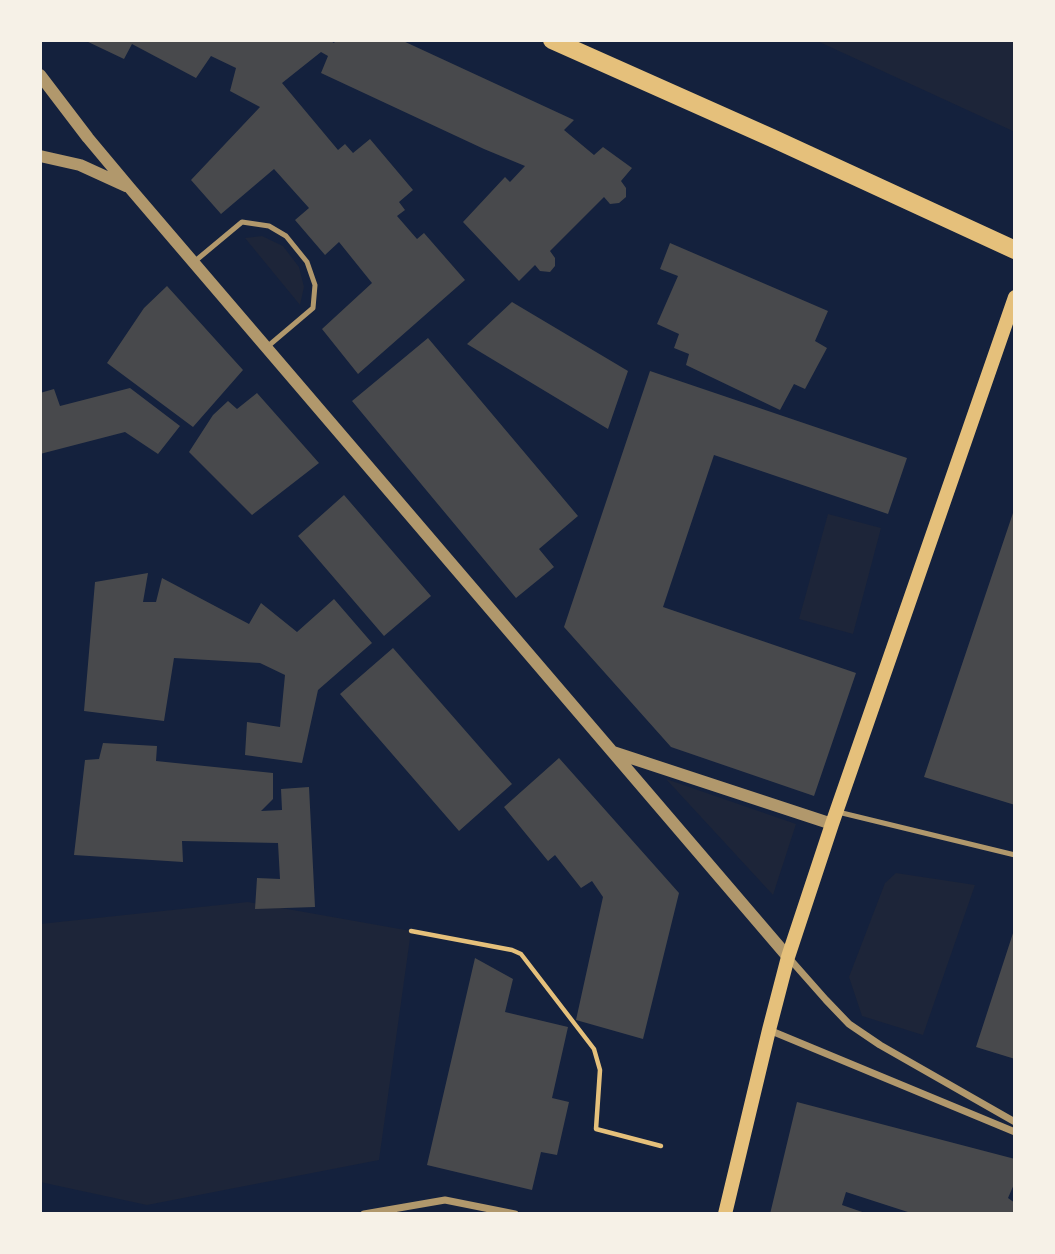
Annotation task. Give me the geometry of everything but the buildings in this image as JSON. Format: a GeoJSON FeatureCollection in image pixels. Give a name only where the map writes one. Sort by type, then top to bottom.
{"type":"FeatureCollection","features":[{"type":"Feature","properties":{"kind":"main road"},"geometry":{"type":"LineString","coordinates":[[552,40],[1015,250]]}},
{"type":"Feature","properties":{"kind":"main road"},"geometry":{"type":"LineString","coordinates":[[725,1214],[788,957],[1015,297]]}},
{"type":"Feature","properties":{"kind":"street"},"geometry":{"type":"LineString","coordinates":[[40,75],[129,187],[788,957],[849,1024],[880,1045],[1015,1122]]}},
{"type":"Feature","properties":{"kind":"street"},"geometry":{"type":"LineString","coordinates":[[40,156],[80,165],[129,187]]}},
{"type":"Feature","properties":{"kind":"street"},"geometry":{"type":"LineString","coordinates":[[613,752],[835,818]]}},
{"type":"Feature","properties":{"kind":"street"},"geometry":{"type":"LineString","coordinates":[[769,1030],[1015,1132]]}},
{"type":"Feature","properties":{"kind":"street"},"geometry":{"type":"LineString","coordinates":[[364,1214],[445,1200],[515,1214]]}},
{"type":"Feature","properties":{"kind":"lane"},"geometry":{"type":"LineString","coordinates":[[194,262],[242,222],[269,226],[286,236],[307,262],[315,285],[313,308],[267,347]]}},
{"type":"Feature","properties":{"kind":"lane"},"geometry":{"type":"LineString","coordinates":[[835,818],[1015,855]]}},
{"type":"Feature","properties":{"kind":"path"},"geometry":{"type":"LineString","coordinates":[[411,931],[521,954],[594,1049],[600,1070],[596,1129],[661,1146]]}},
{"type":"Feature","properties":{"kind":"shaded area"},"geometry":{"type":"Polygon","coordinates":[[[815,40],[1015,40],[1015,132],[815,40]]]}},
{"type":"Feature","properties":{"kind":"shaded area"},"geometry":{"type":"Polygon","coordinates":[[[262,236],[283,246],[299,267],[304,287],[300,305],[245,238],[262,236]]]}},
{"type":"Feature","properties":{"kind":"shaded area"},"geometry":{"type":"Polygon","coordinates":[[[828,514],[881,528],[853,634],[799,619],[828,514]]]}},
{"type":"Feature","properties":{"kind":"shaded area"},"geometry":{"type":"Polygon","coordinates":[[[666,779],[796,824],[773,895],[666,779]]]}},
{"type":"Feature","properties":{"kind":"shaded area"},"geometry":{"type":"Polygon","coordinates":[[[896,873],[975,885],[923,1035],[862,1016],[849,977],[885,883],[896,873]]]}},
{"type":"Feature","properties":{"kind":"shaded area"},"geometry":{"type":"Polygon","coordinates":[[[248,902],[411,931],[379,1160],[147,1205],[40,1182],[40,924],[248,902]]]}}]}
